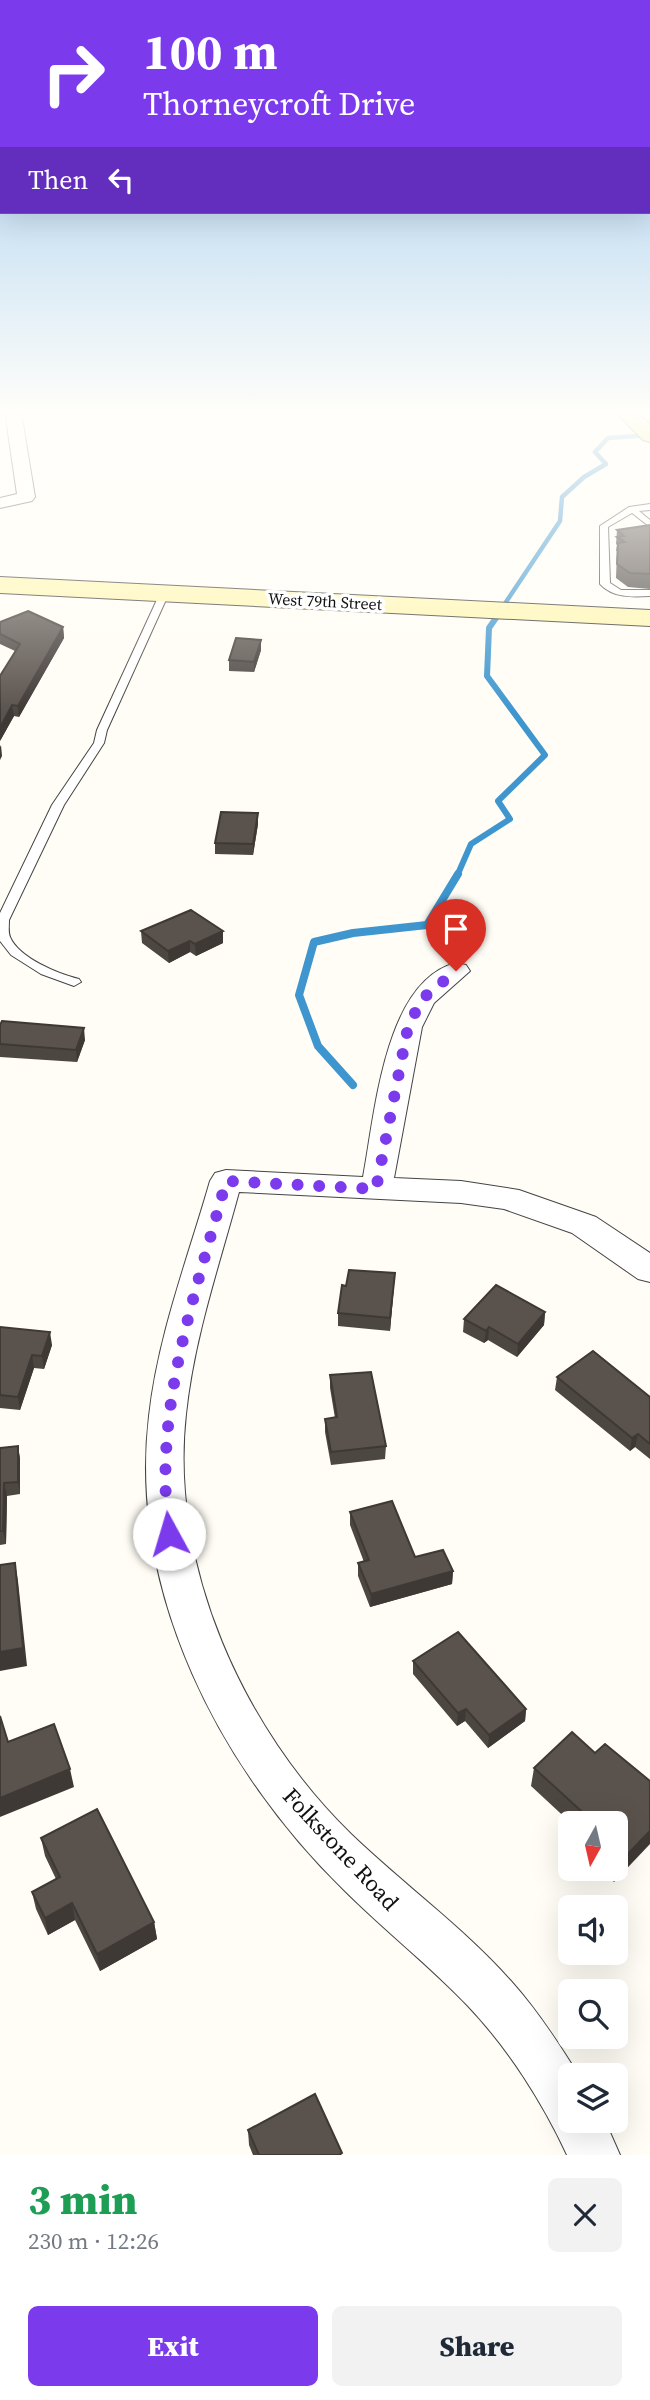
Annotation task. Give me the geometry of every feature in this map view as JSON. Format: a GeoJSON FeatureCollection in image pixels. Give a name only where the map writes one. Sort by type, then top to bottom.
{"type":"FeatureCollection","features":[{"type":"Feature","properties":{"kind":"main road","name":"West 79th Street"},"geometry":{"type":"LineString","coordinates":[[0,584],[531,611],[650,600]]}},
{"type":"Feature","properties":{"kind":"street"},"geometry":{"type":"LineString","coordinates":[[456,971],[422,999],[408,1027],[376,1189],[469,1193],[534,1205],[584,1225],[650,1270]]}},
{"type":"Feature","properties":{"kind":"street","name":"Folkstone Road"},"geometry":{"type":"LineString","coordinates":[[376,1189],[226,1181],[174,1374],[164,1449],[169,1534],[180,1586],[196,1635],[241,1726],[289,1796],[334,1849],[493,1997],[544,2064],[558,2088]]}},
{"type":"Feature","properties":{"kind":"street"},"geometry":{"type":"LineString","coordinates":[[584,2133],[594,2155]]}},
{"type":"Feature","properties":{"kind":"lane"},"geometry":{"type":"LineString","coordinates":[[626,513],[604,526],[606,584],[609,589],[650,600]]}},
{"type":"Feature","properties":{"kind":"lane"},"geometry":{"type":"LineString","coordinates":[[636,513],[650,524]]}},
{"type":"Feature","properties":{"kind":"lane"},"geometry":{"type":"LineString","coordinates":[[75,982],[54,978],[14,949],[4,937],[3,920],[58,805],[99,743],[136,650],[164,593]]}},
{"type":"Feature","properties":{"kind":"building"},"geometry":{"type":"Polygon","coordinates":[[[650,525],[650,574],[630,573],[617,564],[618,543],[625,542],[617,537],[624,536],[617,530],[650,525]]]}},
{"type":"Feature","properties":{"kind":"building"},"geometry":{"type":"Polygon","coordinates":[[[28,611],[63,627],[18,706],[12,705],[0,728],[0,676],[20,644],[0,634],[0,622],[28,611]]]}},
{"type":"Feature","properties":{"kind":"building"},"geometry":{"type":"Polygon","coordinates":[[[236,638],[261,640],[254,662],[229,660],[236,638]]]}},
{"type":"Feature","properties":{"kind":"building"},"geometry":{"type":"Polygon","coordinates":[[[221,812],[258,813],[253,844],[215,843],[221,812]]]}},
{"type":"Feature","properties":{"kind":"building"},"geometry":{"type":"Polygon","coordinates":[[[191,910],[223,931],[195,944],[190,941],[168,951],[141,931],[191,910]]]}},
{"type":"Feature","properties":{"kind":"building"},"geometry":{"type":"Polygon","coordinates":[[[2,1021],[84,1028],[76,1050],[0,1044],[2,1021]]]}},
{"type":"Feature","properties":{"kind":"building"},"geometry":{"type":"Polygon","coordinates":[[[349,1270],[395,1273],[390,1318],[338,1313],[342,1285],[346,1286],[349,1270]]]}},
{"type":"Feature","properties":{"kind":"building"},"geometry":{"type":"Polygon","coordinates":[[[496,1285],[545,1312],[518,1344],[489,1327],[486,1331],[464,1319],[496,1285]]]}},
{"type":"Feature","properties":{"kind":"building"},"geometry":{"type":"Polygon","coordinates":[[[0,1327],[50,1332],[42,1356],[32,1355],[18,1397],[0,1395],[0,1327]]]}},
{"type":"Feature","properties":{"kind":"building"},"geometry":{"type":"Polygon","coordinates":[[[593,1351],[650,1397],[650,1444],[638,1434],[632,1438],[557,1377],[593,1351]]]}},
{"type":"Feature","properties":{"kind":"building"},"geometry":{"type":"Polygon","coordinates":[[[371,1372],[386,1446],[331,1452],[325,1419],[337,1417],[330,1375],[371,1372]]]}},
{"type":"Feature","properties":{"kind":"building"},"geometry":{"type":"Polygon","coordinates":[[[18,1446],[18,1482],[4,1483],[3,1531],[0,1531],[0,1448],[18,1446]]]}},
{"type":"Feature","properties":{"kind":"building"},"geometry":{"type":"Polygon","coordinates":[[[392,1501],[415,1557],[443,1550],[453,1571],[371,1594],[358,1563],[369,1560],[350,1512],[392,1501]]]}},
{"type":"Feature","properties":{"kind":"building"},"geometry":{"type":"Polygon","coordinates":[[[15,1563],[23,1648],[0,1652],[0,1565],[15,1563]]]}},
{"type":"Feature","properties":{"kind":"building"},"geometry":{"type":"Polygon","coordinates":[[[458,1632],[526,1709],[489,1735],[466,1709],[458,1713],[413,1661],[458,1632]]]}},
{"type":"Feature","properties":{"kind":"building"},"geometry":{"type":"Polygon","coordinates":[[[0,1716],[8,1742],[54,1724],[70,1769],[0,1798],[0,1716]]]}},
{"type":"Feature","properties":{"kind":"building"},"geometry":{"type":"Polygon","coordinates":[[[572,1732],[595,1753],[605,1744],[650,1781],[650,1831],[628,1854],[628,1811],[581,1811],[534,1768],[572,1732]]]}},
{"type":"Feature","properties":{"kind":"building"},"geometry":{"type":"Polygon","coordinates":[[[97,1809],[154,1922],[97,1954],[72,1903],[45,1918],[32,1892],[60,1877],[41,1838],[97,1809]]]}},
{"type":"Feature","properties":{"kind":"building"},"geometry":{"type":"Polygon","coordinates":[[[315,2094],[342,2153],[259,2155],[248,2130],[315,2094]]]}},
{"type":"Feature","properties":{"kind":"waterway"},"geometry":{"type":"LineString","coordinates":[[496,617],[560,521],[561,513]]}},
{"type":"Feature","properties":{"kind":"waterway"},"geometry":{"type":"LineString","coordinates":[[458,875],[471,844],[510,819],[498,801],[545,755],[487,676],[489,628],[498,615]]}},
{"type":"Feature","properties":{"kind":"waterway"},"geometry":{"type":"LineString","coordinates":[[353,1085],[318,1046],[299,995],[314,942],[353,933],[427,925],[458,875]]}},
{"type":"Feature","properties":{"kind":"route"},"geometry":{"type":"LineString","coordinates":[[169,1534],[164,1482],[169,1402],[178,1358],[226,1181],[376,1189],[408,1027],[422,999],[456,971]]}}]}
